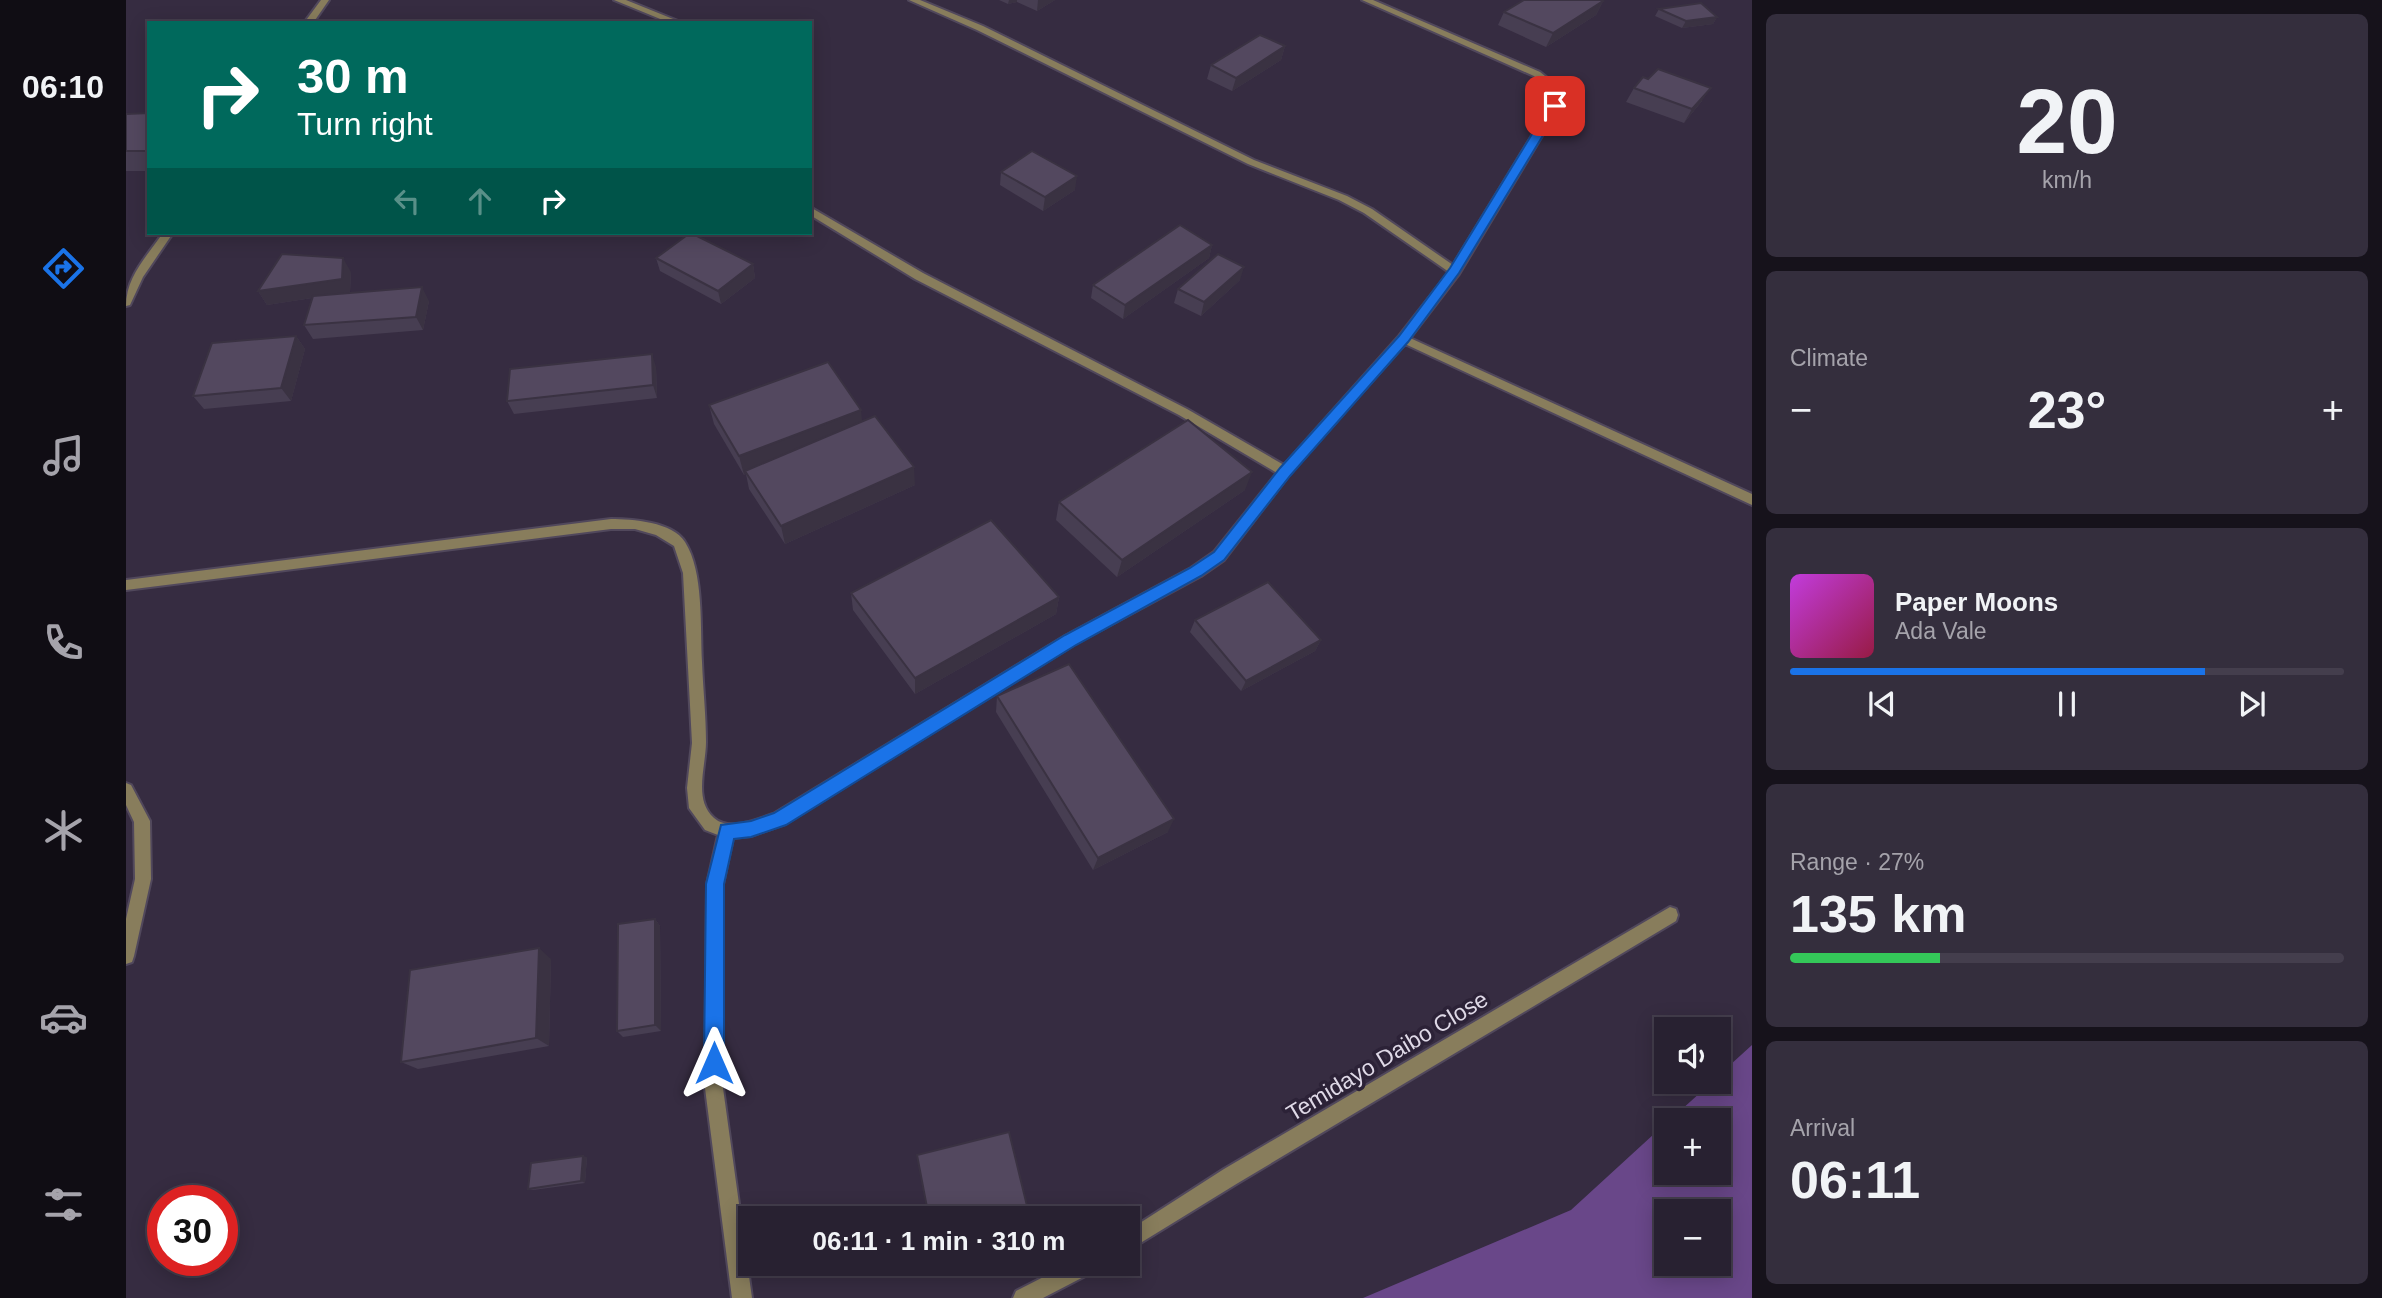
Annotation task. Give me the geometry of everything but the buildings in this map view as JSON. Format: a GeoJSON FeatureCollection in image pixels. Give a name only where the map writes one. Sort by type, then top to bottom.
{"type":"FeatureCollection","features":[{"type":"Feature","properties":{"kind":"street"},"geometry":{"type":"LineString","coordinates":[[309,21],[325,0]]}},
{"type":"Feature","properties":{"kind":"street"},"geometry":{"type":"LineString","coordinates":[[618,0],[674,21]]}},
{"type":"Feature","properties":{"kind":"street"},"geometry":{"type":"LineString","coordinates":[[914,0],[991,34],[1251,162],[1343,198],[1368,211],[1455,271]]}},
{"type":"Feature","properties":{"kind":"street"},"geometry":{"type":"LineString","coordinates":[[126,585],[611,524],[635,524],[660,531],[678,543],[690,573],[699,743],[695,788],[698,807],[710,825],[727,831],[751,829],[779,819],[1070,640],[1196,572],[1219,556],[1285,472],[1403,339],[1455,271],[1555,106],[1557,95],[1551,85],[1537,74],[1366,0]]}},
{"type":"Feature","properties":{"kind":"street"},"geometry":{"type":"LineString","coordinates":[[812,211],[919,276],[1183,412],[1285,472]]}},
{"type":"Feature","properties":{"kind":"street"},"geometry":{"type":"LineString","coordinates":[[126,302],[138,276],[167,235]]}},
{"type":"Feature","properties":{"kind":"street"},"geometry":{"type":"LineString","coordinates":[[1403,339],[1752,500]]}},
{"type":"Feature","properties":{"kind":"street"},"geometry":{"type":"LineString","coordinates":[[126,790],[142,821],[143,879],[126,956]]}},
{"type":"Feature","properties":{"kind":"street"},"geometry":{"type":"LineString","coordinates":[[727,831],[715,884],[714,1088],[742,1298]]}},
{"type":"Feature","properties":{"kind":"street","name":"Temidayo Daibo Close"},"geometry":{"type":"LineString","coordinates":[[1140,1234],[1231,1176],[1671,915]]}},
{"type":"Feature","properties":{"kind":"street"},"geometry":{"type":"LineString","coordinates":[[1023,1298],[1065,1276]]}},
{"type":"Feature","properties":{"kind":"shaded area"},"geometry":{"type":"Polygon","coordinates":[[[1752,1045],[1752,1298],[1363,1298],[1571,1210],[1654,1134],[1654,1185],[1731,1185],[1731,1108],[1683,1108],[1699,1094],[1731,1094],[1731,1064],[1752,1045]]]}},
{"type":"Feature","properties":{"kind":"route"},"geometry":{"type":"LineString","coordinates":[[714,1063],[715,884],[727,831],[751,829],[779,819],[1070,640],[1196,572],[1219,556],[1285,472],[1403,339],[1455,271],[1555,106]]}}]}
